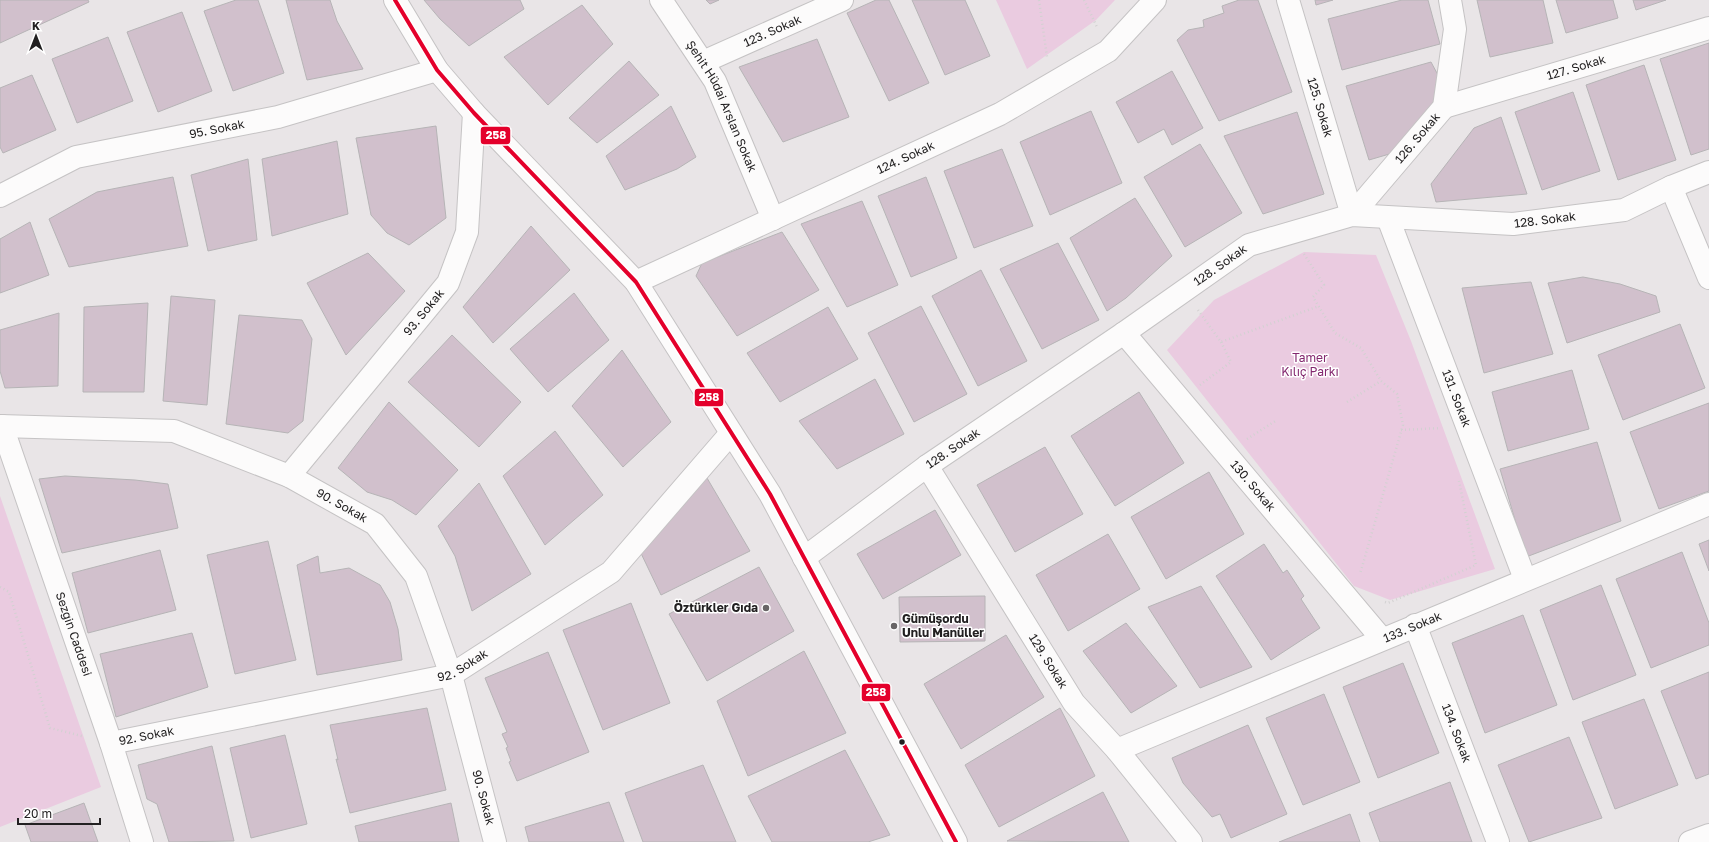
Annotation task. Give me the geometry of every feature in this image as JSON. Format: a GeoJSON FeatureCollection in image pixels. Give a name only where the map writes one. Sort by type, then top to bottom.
{"type":"FeatureCollection","features":[{"type":"Feature","properties":{"kind":"street"},"geometry":{"type":"LineString","coordinates":[[395,0],[437,70],[474,113],[636,282],[770,494],[956,842]]}},
{"type":"Feature","properties":{"kind":"street","name":"Şehit Hüdai Arslan Sokak"},"geometry":{"type":"LineString","coordinates":[[661,0],[715,81],[773,219]]}},
{"type":"Feature","properties":{"kind":"street","name":"123. Sokak"},"geometry":{"type":"LineString","coordinates":[[703,62],[842,0]]}},
{"type":"Feature","properties":{"kind":"street","name":"124. Sokak"},"geometry":{"type":"LineString","coordinates":[[636,282],[1000,114],[1108,51],[1155,0]]}},
{"type":"Feature","properties":{"kind":"street","name":"125. Sokak"},"geometry":{"type":"LineString","coordinates":[[1288,0],[1352,215]]}},
{"type":"Feature","properties":{"kind":"street","name":"126. Sokak"},"geometry":{"type":"LineString","coordinates":[[1352,215],[1444,107],[1456,29],[1450,0]]}},
{"type":"Feature","properties":{"kind":"street","name":"127. Sokak"},"geometry":{"type":"LineString","coordinates":[[1444,107],[1709,28]]}},
{"type":"Feature","properties":{"kind":"street","name":"95. Sokak"},"geometry":{"type":"LineString","coordinates":[[0,196],[76,157],[278,117],[437,70]]}},
{"type":"Feature","properties":{"kind":"street","name":"93. Sokak"},"geometry":{"type":"LineString","coordinates":[[289,476],[448,283],[467,232],[474,113]]}},
{"type":"Feature","properties":{"kind":"street","name":"128. Sokak"},"geometry":{"type":"LineString","coordinates":[[804,558],[927,466],[1124,333],[1249,245],[1352,215],[1513,224],[1624,210],[1671,187],[1709,172]]}},
{"type":"Feature","properties":{"kind":"street"},"geometry":{"type":"LineString","coordinates":[[1671,187],[1709,278]]}},
{"type":"Feature","properties":{"kind":"street","name":"131. Sokak"},"geometry":{"type":"LineString","coordinates":[[1388,218],[1526,579]]}},
{"type":"Feature","properties":{"kind":"street","name":"130. Sokak"},"geometry":{"type":"LineString","coordinates":[[1124,333],[1382,639]]}},
{"type":"Feature","properties":{"kind":"street","name":"90. Sokak"},"geometry":{"type":"LineString","coordinates":[[1,426],[174,431],[289,476],[375,524],[416,576],[451,674],[495,842]]}},
{"type":"Feature","properties":{"kind":"street","name":"Sezgin Caddesi"},"geometry":{"type":"LineString","coordinates":[[1,426],[111,743],[142,842]]}},
{"type":"Feature","properties":{"kind":"street","name":"92. Sokak"},"geometry":{"type":"LineString","coordinates":[[111,743],[451,674],[611,572],[731,433]]}},
{"type":"Feature","properties":{"kind":"street","name":"129. Sokak"},"geometry":{"type":"LineString","coordinates":[[927,466],[1074,703],[1117,750],[1191,842]]}},
{"type":"Feature","properties":{"kind":"street","name":"133. Sokak"},"geometry":{"type":"LineString","coordinates":[[1117,750],[1709,504]]}},
{"type":"Feature","properties":{"kind":"street","name":"134. Sokak"},"geometry":{"type":"LineString","coordinates":[[1415,625],[1498,842]]}},
{"type":"Feature","properties":{"kind":"street"},"geometry":{"type":"LineString","coordinates":[[1690,842],[1709,835]]}},
{"type":"Feature","properties":{"kind":"path"},"geometry":{"type":"LineString","coordinates":[[1039,0],[1050,85]]}},
{"type":"Feature","properties":{"kind":"path"},"geometry":{"type":"LineString","coordinates":[[1291,233],[1324,285],[1313,297],[1335,333],[1361,348],[1381,381],[1397,394],[1403,425],[1352,604]]}},
{"type":"Feature","properties":{"kind":"path"},"geometry":{"type":"LineString","coordinates":[[1181,401],[1232,362],[1221,342],[1184,291]]}},
{"type":"Feature","properties":{"kind":"path"},"geometry":{"type":"LineString","coordinates":[[1221,342],[1319,306]]}},
{"type":"Feature","properties":{"kind":"path"},"geometry":{"type":"LineString","coordinates":[[1347,402],[1381,381]]}},
{"type":"Feature","properties":{"kind":"path"},"geometry":{"type":"LineString","coordinates":[[1242,442],[1277,420]]}},
{"type":"Feature","properties":{"kind":"path"},"geometry":{"type":"LineString","coordinates":[[1402,430],[1467,427]]}},
{"type":"Feature","properties":{"kind":"path"},"geometry":{"type":"LineString","coordinates":[[1382,601],[1388,603],[1476,565],[1457,474]]}},
{"type":"Feature","properties":{"kind":"path"},"geometry":{"type":"LineString","coordinates":[[0,587],[9,592],[50,728],[111,743]]}},
{"type":"Feature","properties":{"kind":"green space"},"geometry":{"type":"Polygon","coordinates":[[[996,0],[1115,0],[1096,20],[1027,69],[996,0]]]}},
{"type":"Feature","properties":{"kind":"green space","name":"Tamer Kılıç Parkı"},"geometry":{"type":"Polygon","coordinates":[[[1304,252],[1376,255],[1411,341],[1495,569],[1390,600],[1354,586],[1167,350],[1214,300],[1304,252]]]}},
{"type":"Feature","properties":{"kind":"green space"},"geometry":{"type":"Polygon","coordinates":[[[0,496],[101,787],[0,827],[0,496]]]}},
{"type":"Feature","properties":{"kind":"building"},"geometry":{"type":"Polygon","coordinates":[[[0,0],[88,0],[89,2],[0,43],[0,0]]]}},
{"type":"Feature","properties":{"kind":"building"},"geometry":{"type":"Polygon","coordinates":[[[236,0],[258,0],[284,73],[233,91],[204,11],[236,0]]]}},
{"type":"Feature","properties":{"kind":"building"},"geometry":{"type":"Polygon","coordinates":[[[286,0],[330,0],[337,21],[363,69],[307,80],[286,0]]]}},
{"type":"Feature","properties":{"kind":"building"},"geometry":{"type":"Polygon","coordinates":[[[424,0],[520,0],[524,9],[469,46],[440,19],[424,0]]]}},
{"type":"Feature","properties":{"kind":"building"},"geometry":{"type":"Polygon","coordinates":[[[706,0],[719,0],[710,4],[706,0]]]}},
{"type":"Feature","properties":{"kind":"building"},"geometry":{"type":"Polygon","coordinates":[[[876,0],[889,0],[929,83],[889,101],[847,13],[876,0]]]}},
{"type":"Feature","properties":{"kind":"building"},"geometry":{"type":"Polygon","coordinates":[[[912,0],[965,0],[990,56],[945,75],[912,0]]]}},
{"type":"Feature","properties":{"kind":"building"},"geometry":{"type":"Polygon","coordinates":[[[1239,0],[1258,0],[1292,92],[1219,121],[1177,40],[1188,30],[1204,27],[1203,20],[1224,13],[1222,6],[1239,0]]]}},
{"type":"Feature","properties":{"kind":"building"},"geometry":{"type":"Polygon","coordinates":[[[1315,0],[1333,0],[1316,5],[1315,0]]]}},
{"type":"Feature","properties":{"kind":"building"},"geometry":{"type":"Polygon","coordinates":[[[1402,0],[1428,0],[1440,44],[1342,70],[1328,19],[1402,0]]]}},
{"type":"Feature","properties":{"kind":"building"},"geometry":{"type":"Polygon","coordinates":[[[1477,0],[1543,0],[1553,43],[1490,57],[1477,0]]]}},
{"type":"Feature","properties":{"kind":"building"},"geometry":{"type":"Polygon","coordinates":[[[1556,0],[1613,0],[1618,18],[1566,33],[1556,0]]]}},
{"type":"Feature","properties":{"kind":"building"},"geometry":{"type":"Polygon","coordinates":[[[1633,0],[1666,0],[1636,10],[1633,0]]]}},
{"type":"Feature","properties":{"kind":"building"},"geometry":{"type":"Polygon","coordinates":[[[582,5],[613,44],[548,105],[504,57],[582,5]]]}},
{"type":"Feature","properties":{"kind":"building"},"geometry":{"type":"Polygon","coordinates":[[[182,12],[212,91],[158,112],[127,32],[182,12]]]}},
{"type":"Feature","properties":{"kind":"building"},"geometry":{"type":"Polygon","coordinates":[[[108,37],[133,101],[77,123],[52,59],[108,37]]]}},
{"type":"Feature","properties":{"kind":"building"},"geometry":{"type":"Polygon","coordinates":[[[817,39],[849,117],[783,142],[739,67],[817,39]]]}},
{"type":"Feature","properties":{"kind":"building"},"geometry":{"type":"Polygon","coordinates":[[[1709,43],[1709,149],[1691,155],[1660,59],[1709,43]]]}},
{"type":"Feature","properties":{"kind":"building"},"geometry":{"type":"Polygon","coordinates":[[[629,61],[659,95],[597,143],[569,118],[629,61]]]}},
{"type":"Feature","properties":{"kind":"building"},"geometry":{"type":"Polygon","coordinates":[[[1431,62],[1446,90],[1403,150],[1369,160],[1346,86],[1431,62]]]}},
{"type":"Feature","properties":{"kind":"building"},"geometry":{"type":"Polygon","coordinates":[[[1644,65],[1676,160],[1618,180],[1586,85],[1644,65]]]}},
{"type":"Feature","properties":{"kind":"building"},"geometry":{"type":"Polygon","coordinates":[[[1172,71],[1203,128],[1172,145],[1164,129],[1138,143],[1116,102],[1172,71]]]}},
{"type":"Feature","properties":{"kind":"building"},"geometry":{"type":"Polygon","coordinates":[[[32,75],[56,130],[3,153],[0,147],[0,88],[32,75]]]}},
{"type":"Feature","properties":{"kind":"building"},"geometry":{"type":"Polygon","coordinates":[[[1573,92],[1600,171],[1542,190],[1515,112],[1573,92]]]}},
{"type":"Feature","properties":{"kind":"building"},"geometry":{"type":"Polygon","coordinates":[[[671,106],[696,157],[677,169],[625,190],[606,156],[671,106]]]}},
{"type":"Feature","properties":{"kind":"building"},"geometry":{"type":"Polygon","coordinates":[[[1091,111],[1122,183],[1050,215],[1020,142],[1091,111]]]}},
{"type":"Feature","properties":{"kind":"building"},"geometry":{"type":"Polygon","coordinates":[[[1297,112],[1324,194],[1263,214],[1224,136],[1297,112]]]}},
{"type":"Feature","properties":{"kind":"building"},"geometry":{"type":"Polygon","coordinates":[[[1501,117],[1527,194],[1436,202],[1431,184],[1474,128],[1501,117]]]}},
{"type":"Feature","properties":{"kind":"building"},"geometry":{"type":"Polygon","coordinates":[[[436,126],[446,218],[409,245],[387,233],[371,215],[356,138],[436,126]]]}},
{"type":"Feature","properties":{"kind":"building"},"geometry":{"type":"Polygon","coordinates":[[[337,141],[348,214],[272,236],[262,159],[337,141]]]}},
{"type":"Feature","properties":{"kind":"building"},"geometry":{"type":"Polygon","coordinates":[[[1200,144],[1242,213],[1185,247],[1144,177],[1200,144]]]}},
{"type":"Feature","properties":{"kind":"building"},"geometry":{"type":"Polygon","coordinates":[[[1002,149],[1033,226],[974,248],[944,171],[1002,149]]]}},
{"type":"Feature","properties":{"kind":"building"},"geometry":{"type":"Polygon","coordinates":[[[248,159],[257,240],[208,251],[191,175],[248,159]]]}},
{"type":"Feature","properties":{"kind":"building"},"geometry":{"type":"Polygon","coordinates":[[[173,177],[188,246],[69,267],[49,219],[97,192],[173,177]]]}},
{"type":"Feature","properties":{"kind":"building"},"geometry":{"type":"Polygon","coordinates":[[[926,177],[957,258],[911,277],[878,196],[926,177]]]}},
{"type":"Feature","properties":{"kind":"building"},"geometry":{"type":"Polygon","coordinates":[[[1135,198],[1172,256],[1126,298],[1107,311],[1070,238],[1135,198]]]}},
{"type":"Feature","properties":{"kind":"building"},"geometry":{"type":"Polygon","coordinates":[[[862,201],[898,285],[847,307],[801,224],[862,201]]]}},
{"type":"Feature","properties":{"kind":"building"},"geometry":{"type":"Polygon","coordinates":[[[30,222],[49,275],[0,293],[0,239],[30,222]]]}},
{"type":"Feature","properties":{"kind":"building"},"geometry":{"type":"Polygon","coordinates":[[[531,226],[570,270],[493,343],[463,307],[531,226]]]}},
{"type":"Feature","properties":{"kind":"building"},"geometry":{"type":"Polygon","coordinates":[[[782,232],[819,290],[737,336],[696,276],[702,263],[782,232]]]}},
{"type":"Feature","properties":{"kind":"building"},"geometry":{"type":"Polygon","coordinates":[[[1058,243],[1099,320],[1042,349],[1000,269],[1058,243]]]}},
{"type":"Feature","properties":{"kind":"building"},"geometry":{"type":"Polygon","coordinates":[[[368,253],[405,291],[346,355],[307,283],[368,253]]]}},
{"type":"Feature","properties":{"kind":"building"},"geometry":{"type":"Polygon","coordinates":[[[981,270],[1027,361],[978,386],[932,296],[981,270]]]}},
{"type":"Feature","properties":{"kind":"building"},"geometry":{"type":"Polygon","coordinates":[[[1583,277],[1620,284],[1656,296],[1660,312],[1567,343],[1548,283],[1583,277]]]}},
{"type":"Feature","properties":{"kind":"building"},"geometry":{"type":"Polygon","coordinates":[[[1531,282],[1553,354],[1484,373],[1462,288],[1531,282]]]}},
{"type":"Feature","properties":{"kind":"building"},"geometry":{"type":"Polygon","coordinates":[[[574,293],[609,340],[548,392],[510,349],[574,293]]]}},
{"type":"Feature","properties":{"kind":"building"},"geometry":{"type":"Polygon","coordinates":[[[171,296],[215,300],[207,405],[163,401],[171,296]]]}},
{"type":"Feature","properties":{"kind":"building"},"geometry":{"type":"Polygon","coordinates":[[[148,303],[144,392],[83,392],[84,307],[148,303]]]}},
{"type":"Feature","properties":{"kind":"building"},"geometry":{"type":"Polygon","coordinates":[[[921,306],[967,394],[914,422],[868,333],[921,306]]]}},
{"type":"Feature","properties":{"kind":"building"},"geometry":{"type":"Polygon","coordinates":[[[828,307],[858,359],[780,402],[747,353],[828,307]]]}},
{"type":"Feature","properties":{"kind":"building"},"geometry":{"type":"Polygon","coordinates":[[[59,313],[58,386],[5,388],[0,371],[0,330],[59,313]]]}},
{"type":"Feature","properties":{"kind":"building"},"geometry":{"type":"Polygon","coordinates":[[[239,315],[302,320],[312,339],[303,421],[288,433],[226,424],[239,315]]]}},
{"type":"Feature","properties":{"kind":"building"},"geometry":{"type":"Polygon","coordinates":[[[1680,324],[1705,388],[1623,420],[1598,355],[1680,324]]]}},
{"type":"Feature","properties":{"kind":"building"},"geometry":{"type":"Polygon","coordinates":[[[452,335],[521,402],[479,447],[408,382],[452,335]]]}},
{"type":"Feature","properties":{"kind":"building"},"geometry":{"type":"Polygon","coordinates":[[[622,350],[671,422],[623,467],[572,406],[622,350]]]}},
{"type":"Feature","properties":{"kind":"building"},"geometry":{"type":"Polygon","coordinates":[[[1572,370],[1589,429],[1508,451],[1492,392],[1572,370]]]}},
{"type":"Feature","properties":{"kind":"building"},"geometry":{"type":"Polygon","coordinates":[[[875,379],[904,434],[837,469],[799,421],[875,379]]]}},
{"type":"Feature","properties":{"kind":"building"},"geometry":{"type":"Polygon","coordinates":[[[1139,392],[1184,463],[1115,506],[1071,436],[1139,392]]]}},
{"type":"Feature","properties":{"kind":"building"},"geometry":{"type":"Polygon","coordinates":[[[389,402],[458,470],[416,515],[392,500],[367,492],[338,468],[389,402]]]}},
{"type":"Feature","properties":{"kind":"building"},"geometry":{"type":"Polygon","coordinates":[[[1709,403],[1709,491],[1659,509],[1630,432],[1709,403]]]}},
{"type":"Feature","properties":{"kind":"building"},"geometry":{"type":"Polygon","coordinates":[[[555,431],[603,495],[545,545],[503,476],[555,431]]]}},
{"type":"Feature","properties":{"kind":"building"},"geometry":{"type":"Polygon","coordinates":[[[1597,442],[1621,521],[1526,557],[1500,469],[1597,442]]]}},
{"type":"Feature","properties":{"kind":"building"},"geometry":{"type":"Polygon","coordinates":[[[1045,447],[1083,514],[1015,552],[977,485],[1045,447]]]}},
{"type":"Feature","properties":{"kind":"building"},"geometry":{"type":"Polygon","coordinates":[[[1209,472],[1244,534],[1166,579],[1131,517],[1209,472]]]}},
{"type":"Feature","properties":{"kind":"building"},"geometry":{"type":"Polygon","coordinates":[[[65,476],[135,480],[168,484],[178,528],[62,553],[39,479],[65,476]]]}},
{"type":"Feature","properties":{"kind":"building"},"geometry":{"type":"Polygon","coordinates":[[[707,478],[750,551],[661,595],[637,545],[682,494],[707,478]]]}},
{"type":"Feature","properties":{"kind":"building"},"geometry":{"type":"Polygon","coordinates":[[[479,483],[531,574],[472,611],[455,556],[438,526],[479,483]]]}},
{"type":"Feature","properties":{"kind":"building"},"geometry":{"type":"Polygon","coordinates":[[[935,510],[961,555],[883,599],[857,554],[935,510]]]}},
{"type":"Feature","properties":{"kind":"building"},"geometry":{"type":"Polygon","coordinates":[[[1108,534],[1140,589],[1068,631],[1036,575],[1108,534]]]}},
{"type":"Feature","properties":{"kind":"building"},"geometry":{"type":"Polygon","coordinates":[[[1709,540],[1709,571],[1699,544],[1709,540]]]}},
{"type":"Feature","properties":{"kind":"building"},"geometry":{"type":"Polygon","coordinates":[[[268,541],[296,660],[235,674],[207,555],[268,541]]]}},
{"type":"Feature","properties":{"kind":"building"},"geometry":{"type":"Polygon","coordinates":[[[1264,544],[1283,573],[1287,570],[1304,596],[1301,599],[1320,628],[1271,660],[1216,576],[1264,544]]]}},
{"type":"Feature","properties":{"kind":"building"},"geometry":{"type":"Polygon","coordinates":[[[160,550],[176,610],[88,633],[72,573],[160,550]]]}},
{"type":"Feature","properties":{"kind":"building"},"geometry":{"type":"Polygon","coordinates":[[[1682,552],[1709,623],[1709,645],[1651,668],[1616,579],[1682,552]]]}},
{"type":"Feature","properties":{"kind":"building"},"geometry":{"type":"Polygon","coordinates":[[[318,556],[320,573],[349,568],[380,585],[390,602],[398,629],[402,660],[317,675],[297,565],[318,556]]]}},
{"type":"Feature","properties":{"kind":"building"},"geometry":{"type":"Polygon","coordinates":[[[759,567],[794,631],[707,681],[669,614],[759,567]]]}},
{"type":"Feature","properties":{"kind":"building"},"geometry":{"type":"Polygon","coordinates":[[[1601,585],[1636,675],[1573,700],[1540,610],[1601,585]]]}},
{"type":"Feature","properties":{"kind":"building"},"geometry":{"type":"Polygon","coordinates":[[[1201,586],[1252,667],[1200,688],[1148,607],[1201,586]]]}},
{"type":"Feature","properties":{"kind":"building"},"geometry":{"type":"Polygon","coordinates":[[[985,596],[985,641],[900,642],[899,597],[985,596]]]}},
{"type":"Feature","properties":{"kind":"building"},"geometry":{"type":"Polygon","coordinates":[[[631,603],[670,703],[603,730],[563,630],[631,603]]]}},
{"type":"Feature","properties":{"kind":"building"},"geometry":{"type":"Polygon","coordinates":[[[1523,615],[1557,705],[1485,733],[1452,643],[1523,615]]]}},
{"type":"Feature","properties":{"kind":"building"},"geometry":{"type":"Polygon","coordinates":[[[1126,623],[1177,686],[1131,713],[1083,651],[1126,623]]]}},
{"type":"Feature","properties":{"kind":"building"},"geometry":{"type":"Polygon","coordinates":[[[192,633],[208,687],[116,717],[100,654],[192,633]]]}},
{"type":"Feature","properties":{"kind":"building"},"geometry":{"type":"Polygon","coordinates":[[[1006,635],[1044,697],[961,749],[924,684],[1006,635]]]}},
{"type":"Feature","properties":{"kind":"building"},"geometry":{"type":"Polygon","coordinates":[[[804,651],[846,733],[748,776],[717,701],[804,651]]]}},
{"type":"Feature","properties":{"kind":"building"},"geometry":{"type":"Polygon","coordinates":[[[548,652],[589,752],[517,781],[509,762],[511,761],[506,748],[508,747],[502,734],[507,732],[485,678],[548,652]]]}},
{"type":"Feature","properties":{"kind":"building"},"geometry":{"type":"Polygon","coordinates":[[[1403,663],[1439,753],[1378,778],[1343,687],[1403,663]]]}},
{"type":"Feature","properties":{"kind":"building"},"geometry":{"type":"Polygon","coordinates":[[[1709,672],[1709,774],[1696,779],[1661,691],[1709,672]]]}},
{"type":"Feature","properties":{"kind":"building"},"geometry":{"type":"Polygon","coordinates":[[[1324,694],[1360,782],[1303,805],[1266,718],[1324,694]]]}},
{"type":"Feature","properties":{"kind":"building"},"geometry":{"type":"Polygon","coordinates":[[[1644,699],[1678,785],[1615,809],[1582,722],[1644,699]]]}},
{"type":"Feature","properties":{"kind":"building"},"geometry":{"type":"Polygon","coordinates":[[[427,708],[446,790],[350,813],[336,759],[338,760],[330,725],[427,708]]]}},
{"type":"Feature","properties":{"kind":"building"},"geometry":{"type":"Polygon","coordinates":[[[1060,708],[1095,776],[999,827],[965,765],[1060,708]]]}},
{"type":"Feature","properties":{"kind":"building"},"geometry":{"type":"Polygon","coordinates":[[[1248,725],[1287,814],[1231,838],[1220,814],[1212,817],[1183,783],[1172,758],[1248,725]]]}},
{"type":"Feature","properties":{"kind":"building"},"geometry":{"type":"Polygon","coordinates":[[[285,735],[307,824],[251,838],[230,748],[285,735]]]}},
{"type":"Feature","properties":{"kind":"building"},"geometry":{"type":"Polygon","coordinates":[[[1569,737],[1602,818],[1529,842],[1498,765],[1569,737]]]}},
{"type":"Feature","properties":{"kind":"building"},"geometry":{"type":"Polygon","coordinates":[[[212,746],[234,841],[169,842],[157,804],[147,799],[138,765],[212,746]]]}},
{"type":"Feature","properties":{"kind":"building"},"geometry":{"type":"Polygon","coordinates":[[[845,750],[890,835],[868,842],[772,842],[748,796],[845,750]]]}},
{"type":"Feature","properties":{"kind":"building"},"geometry":{"type":"Polygon","coordinates":[[[703,765],[736,842],[643,842],[625,793],[703,765]]]}},
{"type":"Feature","properties":{"kind":"building"},"geometry":{"type":"Polygon","coordinates":[[[1450,782],[1472,842],[1380,842],[1369,813],[1450,782]]]}},
{"type":"Feature","properties":{"kind":"building"},"geometry":{"type":"Polygon","coordinates":[[[1103,792],[1129,842],[1007,841],[1103,792]]]}},
{"type":"Feature","properties":{"kind":"building"},"geometry":{"type":"Polygon","coordinates":[[[609,802],[624,842],[529,842],[525,827],[609,802]]]}},
{"type":"Feature","properties":{"kind":"building"},"geometry":{"type":"Polygon","coordinates":[[[84,803],[98,842],[31,842],[25,825],[84,803]]]}},
{"type":"Feature","properties":{"kind":"building"},"geometry":{"type":"Polygon","coordinates":[[[451,803],[459,842],[359,842],[355,826],[451,803]]]}},
{"type":"Feature","properties":{"kind":"building"},"geometry":{"type":"Polygon","coordinates":[[[1350,814],[1360,842],[1279,842],[1350,814]]]}},
{"type":"Feature","properties":{"kind":"transit line","name":"258"},"geometry":{"type":"LineString","coordinates":[[395,0],[437,70],[474,113],[636,282],[770,494],[956,842]]}},
{"type":"Feature","properties":{"kind":"place","name":"Öztürkler Gıda"},"geometry":{"type":"Point","coordinates":[766,608]}},
{"type":"Feature","properties":{"kind":"place","name":"Gümüşordu Unlu Manüller"},"geometry":{"type":"Point","coordinates":[894,626]}}]}
